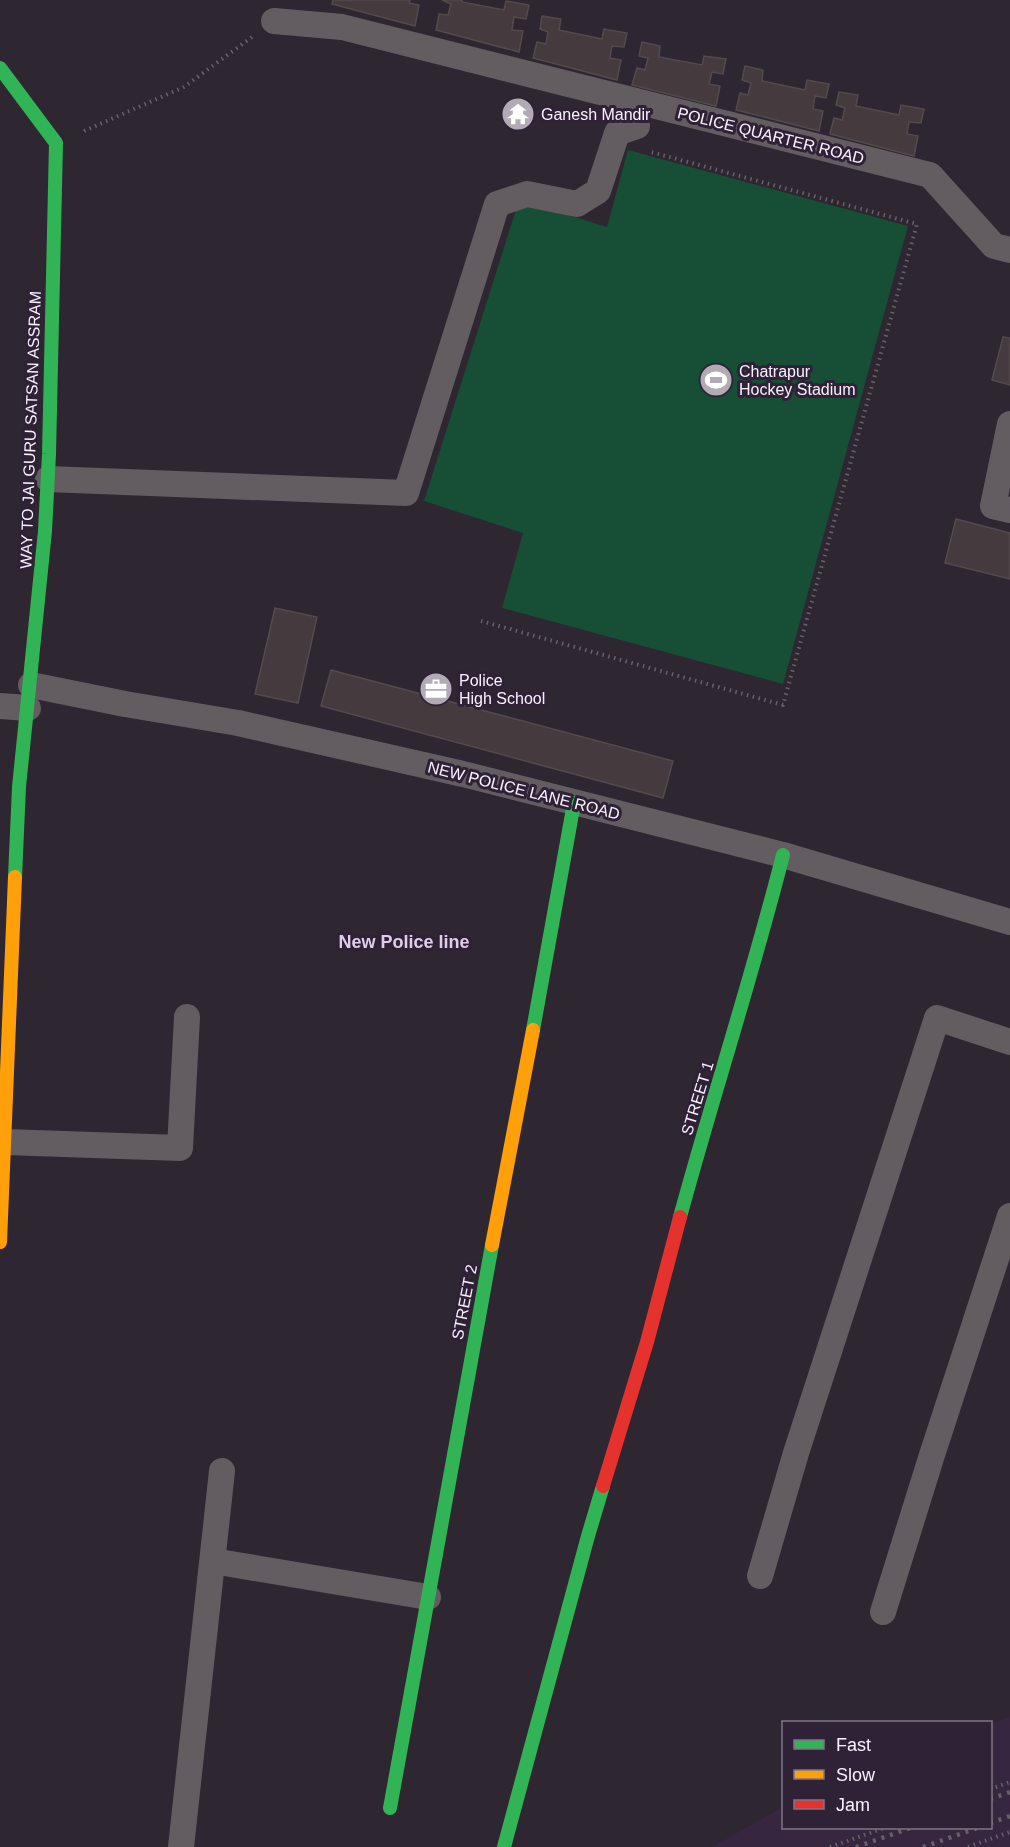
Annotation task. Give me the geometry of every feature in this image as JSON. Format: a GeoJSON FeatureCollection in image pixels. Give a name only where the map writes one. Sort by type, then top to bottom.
{"type":"FeatureCollection","features":[{"type":"Feature","properties":{"kind":"street","name":"POLICE QUARTER ROAD"},"geometry":{"type":"LineString","coordinates":[[274,21],[342,27],[930,175],[1002,248]]}},
{"type":"Feature","properties":{"kind":"street"},"geometry":{"type":"LineString","coordinates":[[0,68],[56,143]]}},
{"type":"Feature","properties":{"kind":"street"},"geometry":{"type":"LineString","coordinates":[[48,479],[406,493],[497,204],[527,194],[577,204],[598,191],[617,133],[637,126]]}},
{"type":"Feature","properties":{"kind":"street","name":"WAY TO JAI GURU SATSAN ASSRAM"},"geometry":{"type":"LineString","coordinates":[[0,1242],[5,1142],[6,982],[19,786],[45,531],[48,479],[56,143]]}},
{"type":"Feature","properties":{"kind":"street"},"geometry":{"type":"LineString","coordinates":[[1010,424],[993,506],[1010,510]]}},
{"type":"Feature","properties":{"kind":"street","name":"NEW POLICE LANE ROAD"},"geometry":{"type":"LineString","coordinates":[[0,706],[29,696],[125,704],[238,723],[463,774],[783,855],[1010,922]]}},
{"type":"Feature","properties":{"kind":"street","name":"STREET 2"},"geometry":{"type":"LineString","coordinates":[[390,1808],[574,803]]}},
{"type":"Feature","properties":{"kind":"street","name":"STREET 1"},"geometry":{"type":"LineString","coordinates":[[504,1847],[588,1536],[644,1350],[698,1151],[760,945],[783,855]]}},
{"type":"Feature","properties":{"kind":"street"},"geometry":{"type":"LineString","coordinates":[[5,1142],[180,1148],[187,1017]]}},
{"type":"Feature","properties":{"kind":"street"},"geometry":{"type":"LineString","coordinates":[[760,1576],[803,1431],[937,1018],[1010,1042]]}},
{"type":"Feature","properties":{"kind":"street"},"geometry":{"type":"LineString","coordinates":[[883,1612],[1010,1216]]}},
{"type":"Feature","properties":{"kind":"street"},"geometry":{"type":"LineString","coordinates":[[181,1847],[222,1471]]}},
{"type":"Feature","properties":{"kind":"street"},"geometry":{"type":"LineString","coordinates":[[213,1561],[428,1597]]}},
{"type":"Feature","properties":{"kind":"path"},"geometry":{"type":"LineString","coordinates":[[56,143],[184,87],[274,21]]}},
{"type":"Feature","properties":{"kind":"path"},"geometry":{"type":"LineString","coordinates":[[481,621],[783,705],[917,224],[614,142]]}},
{"type":"Feature","properties":{"kind":"path"},"geometry":{"type":"LineString","coordinates":[[992,1788],[1010,1782]]}},
{"type":"Feature","properties":{"kind":"path"},"geometry":{"type":"LineString","coordinates":[[830,1847],[879,1829]]}},
{"type":"Feature","properties":{"kind":"path"},"geometry":{"type":"LineString","coordinates":[[968,1847],[1010,1832]]}},
{"type":"Feature","properties":{"kind":"shaded area"},"geometry":{"type":"Polygon","coordinates":[[[1010,1717],[1010,1847],[712,1847],[782,1808],[782,1829],[992,1829],[992,1724],[1010,1717]]]}},
{"type":"Feature","properties":{"kind":"green space","name":"Chatrapur Hockey Stadium"},"geometry":{"type":"Polygon","coordinates":[[[628,150],[908,226],[783,684],[502,608],[523,533],[424,501],[519,200],[607,227],[628,150]]]}},
{"type":"Feature","properties":{"kind":"building"},"geometry":{"type":"Polygon","coordinates":[[[333,0],[410,0],[409,3],[419,5],[415,26],[332,4],[333,0]]]}},
{"type":"Feature","properties":{"kind":"building"},"geometry":{"type":"Polygon","coordinates":[[[442,0],[462,0],[462,2],[504,10],[506,1],[529,5],[526,19],[514,17],[512,30],[523,31],[519,52],[436,30],[439,14],[448,15],[451,4],[442,0]]]}},
{"type":"Feature","properties":{"kind":"building"},"geometry":{"type":"Polygon","coordinates":[[[542,16],[561,19],[559,30],[602,39],[604,29],[627,33],[624,47],[612,46],[610,58],[621,60],[617,80],[533,58],[537,42],[546,44],[548,32],[540,29],[542,16]]]}},
{"type":"Feature","properties":{"kind":"building"},"geometry":{"type":"Polygon","coordinates":[[[642,42],[660,46],[659,57],[702,65],[704,56],[726,59],[723,74],[712,72],[709,84],[720,86],[716,106],[632,85],[637,68],[645,70],[648,58],[639,56],[642,42]]]}},
{"type":"Feature","properties":{"kind":"building"},"geometry":{"type":"Polygon","coordinates":[[[745,66],[763,70],[762,81],[805,90],[807,80],[829,84],[826,98],[815,96],[813,109],[823,111],[819,131],[736,110],[740,93],[748,95],[751,83],[742,80],[745,66]]]}},
{"type":"Feature","properties":{"kind":"building"},"geometry":{"type":"Polygon","coordinates":[[[839,92],[858,95],[856,106],[899,115],[901,105],[924,109],[921,123],[909,122],[907,134],[918,136],[914,156],[830,134],[834,118],[842,120],[845,108],[836,105],[839,92]]]}},
{"type":"Feature","properties":{"kind":"building"},"geometry":{"type":"Polygon","coordinates":[[[1003,337],[1010,338],[1010,385],[992,380],[1003,337]]]}},
{"type":"Feature","properties":{"kind":"building"},"geometry":{"type":"Polygon","coordinates":[[[956,519],[1010,533],[1010,579],[945,563],[956,519]]]}},
{"type":"Feature","properties":{"kind":"building"},"geometry":{"type":"Polygon","coordinates":[[[275,608],[317,617],[298,703],[255,694],[275,608]]]}},
{"type":"Feature","properties":{"kind":"building"},"geometry":{"type":"Polygon","coordinates":[[[331,670],[673,761],[663,798],[321,706],[331,670]]]}},
{"type":"Feature","properties":{"kind":"railway"},"geometry":{"type":"LineString","coordinates":[[992,1798],[1010,1792]]}},
{"type":"Feature","properties":{"kind":"railway"},"geometry":{"type":"LineString","coordinates":[[992,1822],[1010,1816]]}},
{"type":"Feature","properties":{"kind":"railway"},"geometry":{"type":"LineString","coordinates":[[856,1847],[907,1829]]}},
{"type":"Feature","properties":{"kind":"railway"},"geometry":{"type":"LineString","coordinates":[[923,1847],[974,1829]]}},
{"type":"Feature","properties":{"kind":"traffic: fast"},"geometry":{"type":"LineString","coordinates":[[0,68],[56,143],[49,454],[45,531],[19,787],[15,877]]}},
{"type":"Feature","properties":{"kind":"traffic: fast"},"geometry":{"type":"LineString","coordinates":[[533,1030],[574,803]]}},
{"type":"Feature","properties":{"kind":"traffic: fast"},"geometry":{"type":"LineString","coordinates":[[680,1217],[783,855]]}},
{"type":"Feature","properties":{"kind":"traffic: fast"},"geometry":{"type":"LineString","coordinates":[[390,1808],[492,1245]]}},
{"type":"Feature","properties":{"kind":"traffic: fast"},"geometry":{"type":"LineString","coordinates":[[504,1847],[603,1486]]}},
{"type":"Feature","properties":{"kind":"traffic: slow"},"geometry":{"type":"LineString","coordinates":[[0,1242],[15,877]]}},
{"type":"Feature","properties":{"kind":"traffic: slow"},"geometry":{"type":"LineString","coordinates":[[492,1245],[533,1030]]}},
{"type":"Feature","properties":{"kind":"traffic: jam"},"geometry":{"type":"LineString","coordinates":[[603,1486],[647,1342],[680,1217]]}},
{"type":"Feature","properties":{"kind":"place","name":"Ganesh Mandir"},"geometry":{"type":"Point","coordinates":[518,114]}},
{"type":"Feature","properties":{"kind":"place","name":"Chatrapur Hockey Stadium"},"geometry":{"type":"Point","coordinates":[716,380]}},
{"type":"Feature","properties":{"kind":"place","name":"Police High School"},"geometry":{"type":"Point","coordinates":[436,689]}},
{"type":"Feature","properties":{"kind":"district","name":"New Police line"},"geometry":{"type":"Point","coordinates":[404,942]}}]}
